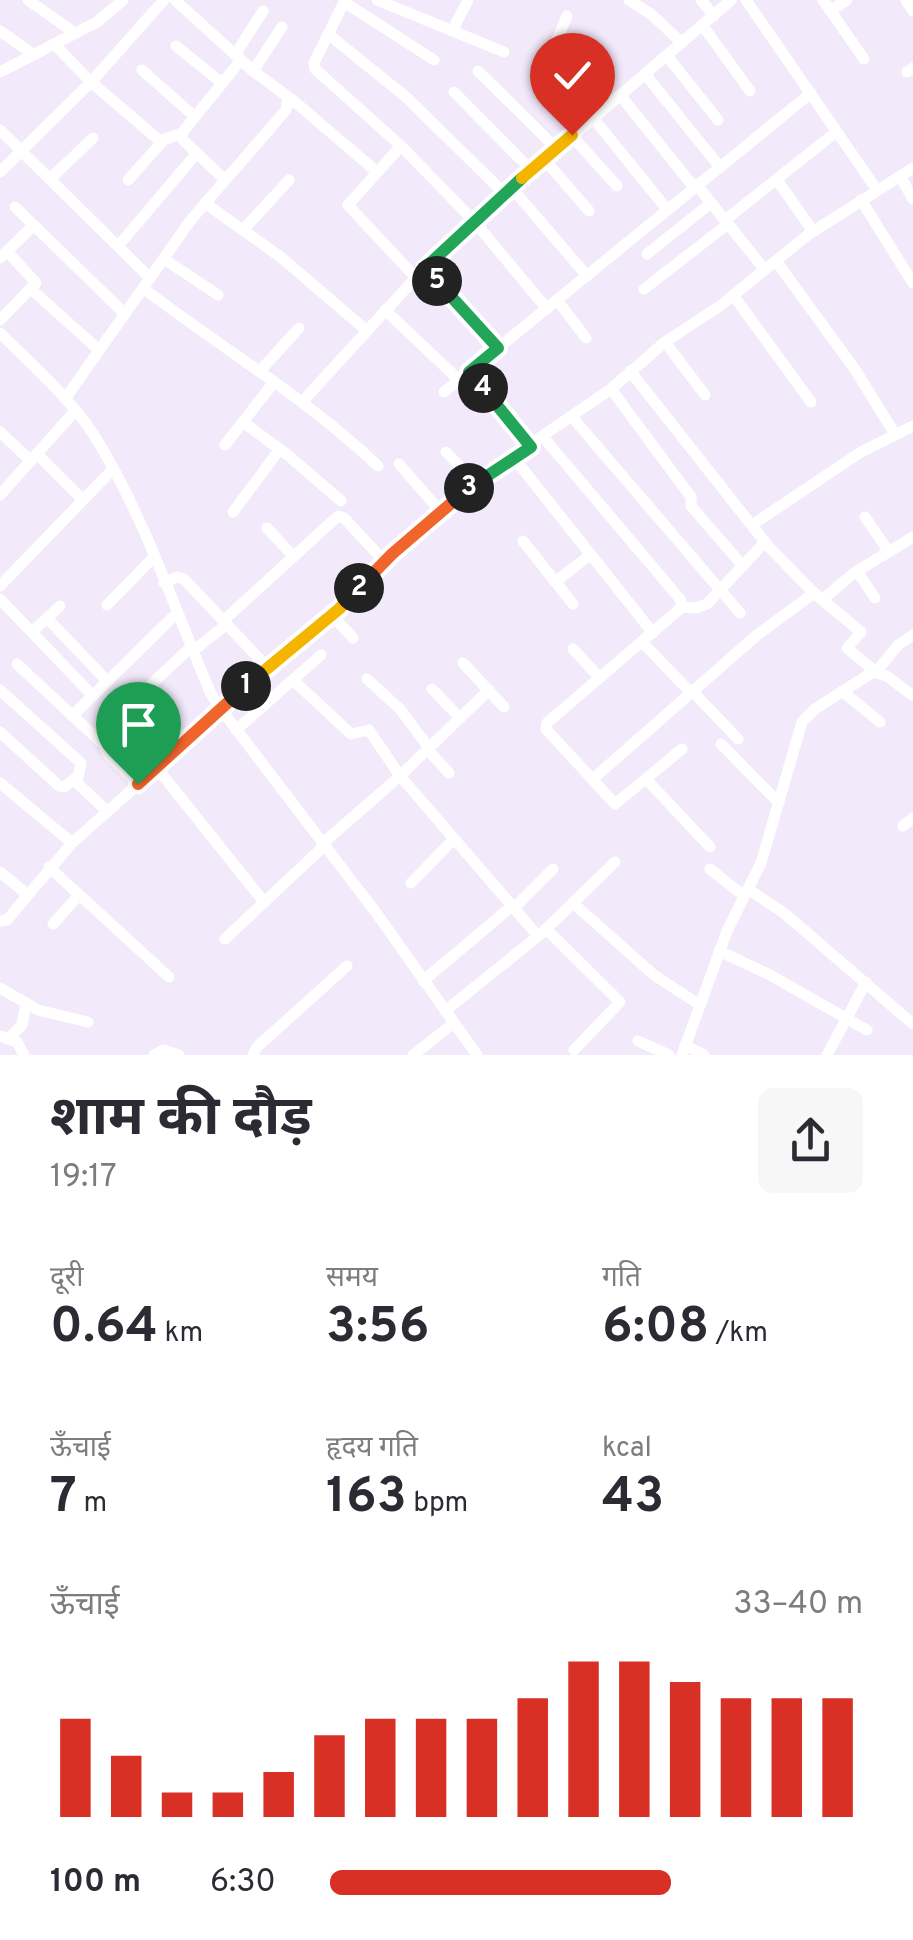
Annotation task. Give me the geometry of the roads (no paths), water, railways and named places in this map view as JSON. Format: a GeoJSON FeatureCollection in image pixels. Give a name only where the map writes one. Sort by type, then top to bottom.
{"type":"FeatureCollection","features":[{"type":"Feature","properties":{"kind":"street"},"geometry":{"type":"LineString","coordinates":[[28,0],[86,28]]}},
{"type":"Feature","properties":{"kind":"street"},"geometry":{"type":"LineString","coordinates":[[0,72],[86,28],[123,0]]}},
{"type":"Feature","properties":{"kind":"street"},"geometry":{"type":"LineString","coordinates":[[377,0],[504,52]]}},
{"type":"Feature","properties":{"kind":"street"},"geometry":{"type":"LineString","coordinates":[[452,30],[468,0]]}},
{"type":"Feature","properties":{"kind":"street"},"geometry":{"type":"LineString","coordinates":[[629,0],[651,14],[682,44]]}},
{"type":"Feature","properties":{"kind":"street"},"geometry":{"type":"LineString","coordinates":[[701,0],[714,16]]}},
{"type":"Feature","properties":{"kind":"street"},"geometry":{"type":"LineString","coordinates":[[302,402],[474,220],[731,0]]}},
{"type":"Feature","properties":{"kind":"street"},"geometry":{"type":"LineString","coordinates":[[746,0],[877,190]]}},
{"type":"Feature","properties":{"kind":"street"},"geometry":{"type":"LineString","coordinates":[[848,0],[827,6],[864,59]]}},
{"type":"Feature","properties":{"kind":"street"},"geometry":{"type":"LineString","coordinates":[[906,0],[913,10]]}},
{"type":"Feature","properties":{"kind":"street"},"geometry":{"type":"LineString","coordinates":[[0,172],[172,1],[377,172]]}},
{"type":"Feature","properties":{"kind":"street"},"geometry":{"type":"LineString","coordinates":[[434,60],[344,1],[314,63],[402,146],[586,338]]}},
{"type":"Feature","properties":{"kind":"street"},"geometry":{"type":"LineString","coordinates":[[128,180],[162,142],[182,134],[222,82],[263,11]]}},
{"type":"Feature","properties":{"kind":"street"},"geometry":{"type":"LineString","coordinates":[[567,16],[542,75],[590,120],[666,208]]}},
{"type":"Feature","properties":{"kind":"street"},"geometry":{"type":"LineString","coordinates":[[703,26],[750,91]]}},
{"type":"Feature","properties":{"kind":"street"},"geometry":{"type":"LineString","coordinates":[[253,71],[282,27]]}},
{"type":"Feature","properties":{"kind":"street"},"geometry":{"type":"LineString","coordinates":[[0,30],[34,54]]}},
{"type":"Feature","properties":{"kind":"street"},"geometry":{"type":"LineString","coordinates":[[328,34],[406,96],[507,190],[588,276]]}},
{"type":"Feature","properties":{"kind":"street"},"geometry":{"type":"LineString","coordinates":[[54,44],[90,82],[162,142]]}},
{"type":"Feature","properties":{"kind":"street"},"geometry":{"type":"LineString","coordinates":[[176,46],[222,82]]}},
{"type":"Feature","properties":{"kind":"street"},"geometry":{"type":"LineString","coordinates":[[667,56],[718,120]]}},
{"type":"Feature","properties":{"kind":"street"},"geometry":{"type":"LineString","coordinates":[[142,70],[195,116]]}},
{"type":"Feature","properties":{"kind":"street"},"geometry":{"type":"LineString","coordinates":[[478,71],[556,148]]}},
{"type":"Feature","properties":{"kind":"street"},"geometry":{"type":"LineString","coordinates":[[645,74],[719,166]]}},
{"type":"Feature","properties":{"kind":"street"},"geometry":{"type":"LineString","coordinates":[[454,92],[531,170]]}},
{"type":"Feature","properties":{"kind":"street"},"geometry":{"type":"LineString","coordinates":[[444,392],[811,93]]}},
{"type":"Feature","properties":{"kind":"street"},"geometry":{"type":"LineString","coordinates":[[620,95],[854,368],[895,434]]}},
{"type":"Feature","properties":{"kind":"street"},"geometry":{"type":"LineString","coordinates":[[65,399],[205,203],[286,110],[287,104],[295,102]]}},
{"type":"Feature","properties":{"kind":"street"},"geometry":{"type":"LineString","coordinates":[[0,130],[118,246],[146,283],[208,339],[302,402],[378,466]]}},
{"type":"Feature","properties":{"kind":"street"},"geometry":{"type":"LineString","coordinates":[[644,288],[836,133]]}},
{"type":"Feature","properties":{"kind":"street"},"geometry":{"type":"LineString","coordinates":[[182,134],[183,140],[226,180]]}},
{"type":"Feature","properties":{"kind":"street"},"geometry":{"type":"LineString","coordinates":[[572,135],[616,186]]}},
{"type":"Feature","properties":{"kind":"street"},"geometry":{"type":"LineString","coordinates":[[50,179],[93,138]]}},
{"type":"Feature","properties":{"kind":"street"},"geometry":{"type":"LineString","coordinates":[[402,146],[348,202],[348,208],[498,348]]}},
{"type":"Feature","properties":{"kind":"street"},"geometry":{"type":"LineString","coordinates":[[118,246],[197,153]]}},
{"type":"Feature","properties":{"kind":"street"},"geometry":{"type":"LineString","coordinates":[[544,158],[588,211]]}},
{"type":"Feature","properties":{"kind":"street"},"geometry":{"type":"LineString","coordinates":[[2,925],[72,843],[332,615],[384,562],[476,482],[611,390],[665,342],[813,232],[913,168]]}},
{"type":"Feature","properties":{"kind":"street"},"geometry":{"type":"LineString","coordinates":[[900,176],[913,200]]}},
{"type":"Feature","properties":{"kind":"street"},"geometry":{"type":"LineString","coordinates":[[243,230],[289,180]]}},
{"type":"Feature","properties":{"kind":"street"},"geometry":{"type":"LineString","coordinates":[[777,180],[813,232]]}},
{"type":"Feature","properties":{"kind":"street"},"geometry":{"type":"LineString","coordinates":[[861,200],[913,282]]}},
{"type":"Feature","properties":{"kind":"street"},"geometry":{"type":"LineString","coordinates":[[205,203],[290,264],[366,330]]}},
{"type":"Feature","properties":{"kind":"street"},"geometry":{"type":"LineString","coordinates":[[647,254],[711,203]]}},
{"type":"Feature","properties":{"kind":"street"},"geometry":{"type":"LineString","coordinates":[[15,207],[125,314]]}},
{"type":"Feature","properties":{"kind":"street"},"geometry":{"type":"LineString","coordinates":[[0,320],[35,280],[3,252],[34,225]]}},
{"type":"Feature","properties":{"kind":"street"},"geometry":{"type":"LineString","coordinates":[[164,258],[218,295]]}},
{"type":"Feature","properties":{"kind":"street"},"geometry":{"type":"LineString","coordinates":[[31,289],[99,350]]}},
{"type":"Feature","properties":{"kind":"street"},"geometry":{"type":"LineString","coordinates":[[733,295],[812,402]]}},
{"type":"Feature","properties":{"kind":"street"},"geometry":{"type":"LineString","coordinates":[[385,310],[464,376],[531,447]]}},
{"type":"Feature","properties":{"kind":"street"},"geometry":{"type":"LineString","coordinates":[[259,372],[298,328]]}},
{"type":"Feature","properties":{"kind":"street"},"geometry":{"type":"LineString","coordinates":[[0,333],[65,399],[92,433],[221,709],[478,1055]]}},
{"type":"Feature","properties":{"kind":"street"},"geometry":{"type":"LineString","coordinates":[[665,342],[706,395]]}},
{"type":"Feature","properties":{"kind":"street"},"geometry":{"type":"LineString","coordinates":[[630,371],[765,542],[818,596],[861,632],[847,648],[913,696]]}},
{"type":"Feature","properties":{"kind":"street"},"geometry":{"type":"LineString","coordinates":[[225,445],[274,382]]}},
{"type":"Feature","properties":{"kind":"street"},"geometry":{"type":"LineString","coordinates":[[611,390],[691,496],[691,506],[744,566]]}},
{"type":"Feature","properties":{"kind":"street"},"geometry":{"type":"LineString","coordinates":[[0,495],[75,412]]}},
{"type":"Feature","properties":{"kind":"street"},"geometry":{"type":"LineString","coordinates":[[572,417],[740,614]]}},
{"type":"Feature","properties":{"kind":"street"},"geometry":{"type":"LineString","coordinates":[[243,422],[341,501]]}},
{"type":"Feature","properties":{"kind":"street"},"geometry":{"type":"LineString","coordinates":[[752,525],[862,452],[913,426]]}},
{"type":"Feature","properties":{"kind":"street"},"geometry":{"type":"LineString","coordinates":[[0,432],[83,500]]}},
{"type":"Feature","properties":{"kind":"street"},"geometry":{"type":"LineString","coordinates":[[544,438],[680,600],[682,608]]}},
{"type":"Feature","properties":{"kind":"street"},"geometry":{"type":"LineString","coordinates":[[232,512],[280,449]]}},
{"type":"Feature","properties":{"kind":"street"},"geometry":{"type":"LineString","coordinates":[[446,452],[476,482]]}},
{"type":"Feature","properties":{"kind":"street"},"geometry":{"type":"LineString","coordinates":[[514,458],[653,633]]}},
{"type":"Feature","properties":{"kind":"street"},"geometry":{"type":"LineString","coordinates":[[399,464],[441,512]]}},
{"type":"Feature","properties":{"kind":"street"},"geometry":{"type":"LineString","coordinates":[[0,586],[112,469]]}},
{"type":"Feature","properties":{"kind":"street"},"geometry":{"type":"LineString","coordinates":[[141,694],[225,622],[334,518],[341,516],[384,562]]}},
{"type":"Feature","properties":{"kind":"street"},"geometry":{"type":"LineString","coordinates":[[865,517],[889,552]]}},
{"type":"Feature","properties":{"kind":"street"},"geometry":{"type":"LineString","coordinates":[[267,528],[292,555]]}},
{"type":"Feature","properties":{"kind":"street"},"geometry":{"type":"LineString","coordinates":[[594,778],[757,634],[913,537]]}},
{"type":"Feature","properties":{"kind":"street"},"geometry":{"type":"LineString","coordinates":[[523,541],[573,604]]}},
{"type":"Feature","properties":{"kind":"street"},"geometry":{"type":"LineString","coordinates":[[682,749],[616,804],[546,726],[598,676],[682,608],[702,607],[765,542]]}},
{"type":"Feature","properties":{"kind":"street"},"geometry":{"type":"LineString","coordinates":[[555,582],[590,555]]}},
{"type":"Feature","properties":{"kind":"street"},"geometry":{"type":"LineString","coordinates":[[107,604],[153,558]]}},
{"type":"Feature","properties":{"kind":"street"},"geometry":{"type":"LineString","coordinates":[[858,571],[875,598]]}},
{"type":"Feature","properties":{"kind":"street"},"geometry":{"type":"LineString","coordinates":[[164,582],[184,579],[268,668]]}},
{"type":"Feature","properties":{"kind":"street"},"geometry":{"type":"LineString","coordinates":[[0,599],[93,696]]}},
{"type":"Feature","properties":{"kind":"street"},"geometry":{"type":"LineString","coordinates":[[32,632],[60,606]]}},
{"type":"Feature","properties":{"kind":"street"},"geometry":{"type":"LineString","coordinates":[[72,716],[176,613]]}},
{"type":"Feature","properties":{"kind":"street"},"geometry":{"type":"LineString","coordinates":[[332,615],[353,638]]}},
{"type":"Feature","properties":{"kind":"street"},"geometry":{"type":"LineString","coordinates":[[47,618],[107,681]]}},
{"type":"Feature","properties":{"kind":"street"},"geometry":{"type":"LineString","coordinates":[[704,1055],[683,1050],[720,951],[761,863],[802,722],[842,691],[876,672],[911,638]]}},
{"type":"Feature","properties":{"kind":"street"},"geometry":{"type":"LineString","coordinates":[[642,642],[738,739]]}},
{"type":"Feature","properties":{"kind":"street"},"geometry":{"type":"LineString","coordinates":[[572,650],[598,676]]}},
{"type":"Feature","properties":{"kind":"street"},"geometry":{"type":"LineString","coordinates":[[236,730],[321,655]]}},
{"type":"Feature","properties":{"kind":"street"},"geometry":{"type":"LineString","coordinates":[[463,663],[504,707]]}},
{"type":"Feature","properties":{"kind":"street"},"geometry":{"type":"LineString","coordinates":[[17,664],[104,745],[109,756],[138,784]]}},
{"type":"Feature","properties":{"kind":"street"},"geometry":{"type":"LineString","coordinates":[[367,679],[400,710],[448,773]]}},
{"type":"Feature","properties":{"kind":"street"},"geometry":{"type":"LineString","coordinates":[[292,680],[350,734],[369,730],[400,776],[513,907],[620,1002],[574,1050]]}},
{"type":"Feature","properties":{"kind":"street"},"geometry":{"type":"LineString","coordinates":[[432,689],[460,718]]}},
{"type":"Feature","properties":{"kind":"street"},"geometry":{"type":"LineString","coordinates":[[0,690],[83,768],[76,778],[64,787],[59,786],[0,732]]}},
{"type":"Feature","properties":{"kind":"street"},"geometry":{"type":"LineString","coordinates":[[225,940],[489,690]]}},
{"type":"Feature","properties":{"kind":"street"},"geometry":{"type":"LineString","coordinates":[[842,691],[880,722]]}},
{"type":"Feature","properties":{"kind":"street"},"geometry":{"type":"LineString","coordinates":[[721,744],[778,803]]}},
{"type":"Feature","properties":{"kind":"street"},"geometry":{"type":"LineString","coordinates":[[156,768],[264,902]]}},
{"type":"Feature","properties":{"kind":"street"},"geometry":{"type":"LineString","coordinates":[[76,778],[108,812]]}},
{"type":"Feature","properties":{"kind":"street"},"geometry":{"type":"LineString","coordinates":[[646,779],[710,848]]}},
{"type":"Feature","properties":{"kind":"street"},"geometry":{"type":"LineString","coordinates":[[0,783],[72,843]]}},
{"type":"Feature","properties":{"kind":"street"},"geometry":{"type":"LineString","coordinates":[[411,883],[454,839]]}},
{"type":"Feature","properties":{"kind":"street"},"geometry":{"type":"LineString","coordinates":[[445,1011],[542,932],[615,862]]}},
{"type":"Feature","properties":{"kind":"street"},"geometry":{"type":"LineString","coordinates":[[50,867],[169,977]]}},
{"type":"Feature","properties":{"kind":"street"},"geometry":{"type":"LineString","coordinates":[[423,981],[513,907],[553,868]]}},
{"type":"Feature","properties":{"kind":"street"},"geometry":{"type":"LineString","coordinates":[[710,869],[784,913],[913,1024]]}},
{"type":"Feature","properties":{"kind":"street"},"geometry":{"type":"LineString","coordinates":[[0,872],[28,895]]}},
{"type":"Feature","properties":{"kind":"street"},"geometry":{"type":"LineString","coordinates":[[54,924],[79,894]]}},
{"type":"Feature","properties":{"kind":"street"},"geometry":{"type":"LineString","coordinates":[[574,902],[654,975],[700,1005]]}},
{"type":"Feature","properties":{"kind":"street"},"geometry":{"type":"LineString","coordinates":[[720,951],[867,1030]]}},
{"type":"Feature","properties":{"kind":"street"},"geometry":{"type":"LineString","coordinates":[[253,1055],[257,1047],[347,966]]}},
{"type":"Feature","properties":{"kind":"street"},"geometry":{"type":"LineString","coordinates":[[827,1055],[866,982]]}},
{"type":"Feature","properties":{"kind":"street"},"geometry":{"type":"LineString","coordinates":[[0,988],[38,1010],[88,1022]]}},
{"type":"Feature","properties":{"kind":"street"},"geometry":{"type":"LineString","coordinates":[[4,1037],[24,1021],[26,1004]]}},
{"type":"Feature","properties":{"kind":"street"},"geometry":{"type":"LineString","coordinates":[[412,1055],[454,1023]]}},
{"type":"Feature","properties":{"kind":"street"},"geometry":{"type":"LineString","coordinates":[[4,1037],[17,1042],[24,1055]]}},
{"type":"Feature","properties":{"kind":"street"},"geometry":{"type":"LineString","coordinates":[[638,1040],[669,1055]]}},
{"type":"Feature","properties":{"kind":"street"},"geometry":{"type":"LineString","coordinates":[[154,1055],[164,1050],[179,1055]]}}]}
